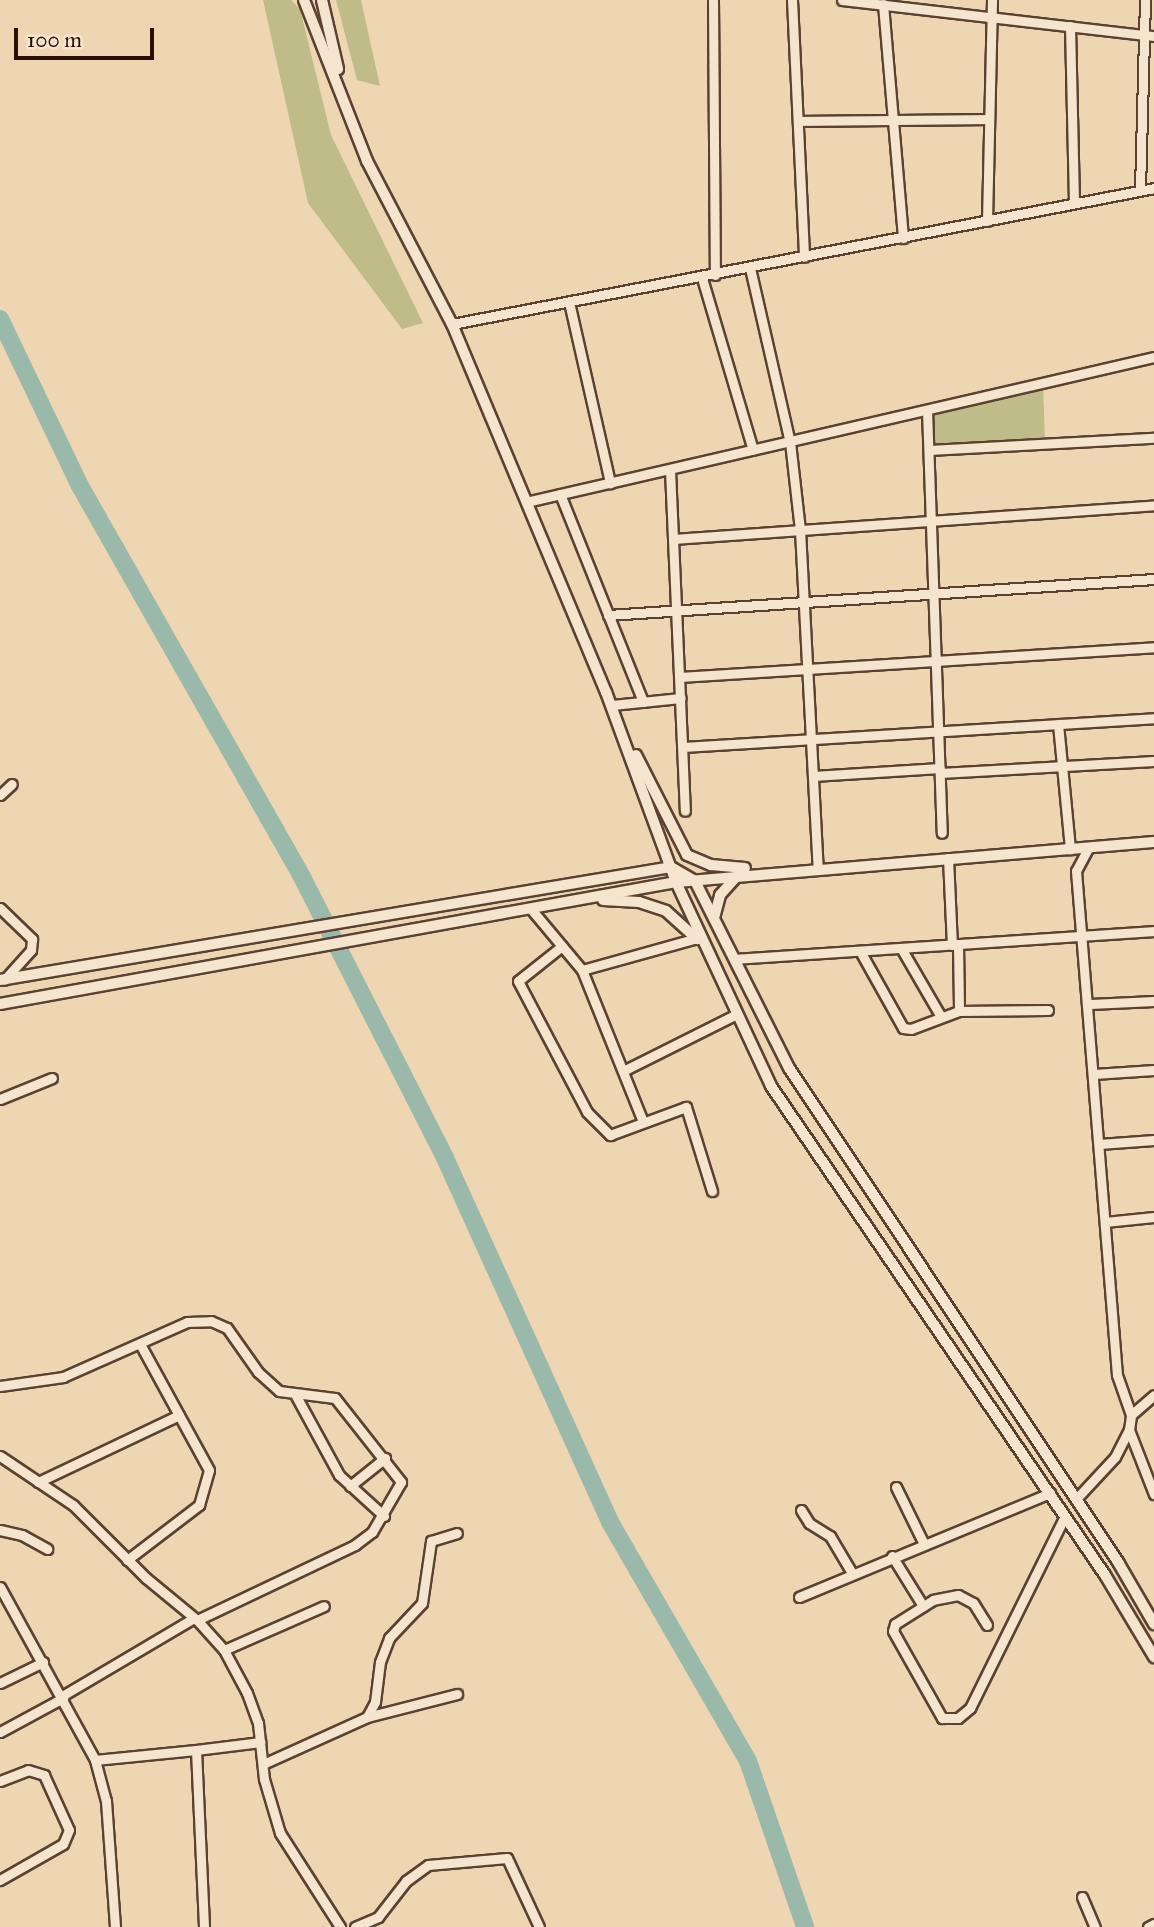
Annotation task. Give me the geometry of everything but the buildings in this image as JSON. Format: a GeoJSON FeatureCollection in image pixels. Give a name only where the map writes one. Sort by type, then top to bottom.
{"type":"FeatureCollection","features":[{"type":"Feature","properties":{"kind":"street"},"geometry":{"type":"LineString","coordinates":[[304,0],[367,161],[452,324],[606,692],[687,855],[711,865],[793,870]]}},
{"type":"Feature","properties":{"kind":"street"},"geometry":{"type":"LineString","coordinates":[[322,0],[344,98]]}},
{"type":"Feature","properties":{"kind":"street"},"geometry":{"type":"LineString","coordinates":[[713,0],[715,275]]}},
{"type":"Feature","properties":{"kind":"street"},"geometry":{"type":"LineString","coordinates":[[792,0],[804,257]]}},
{"type":"Feature","properties":{"kind":"street"},"geometry":{"type":"LineString","coordinates":[[842,0],[1154,36]]}},
{"type":"Feature","properties":{"kind":"street"},"geometry":{"type":"LineString","coordinates":[[987,221],[992,0]]}},
{"type":"Feature","properties":{"kind":"street"},"geometry":{"type":"LineString","coordinates":[[1140,190],[1141,35],[1144,0]]}},
{"type":"Feature","properties":{"kind":"street"},"geometry":{"type":"LineString","coordinates":[[883,5],[903,238]]}},
{"type":"Feature","properties":{"kind":"street"},"geometry":{"type":"LineString","coordinates":[[1069,26],[1074,203]]}},
{"type":"Feature","properties":{"kind":"street"},"geometry":{"type":"LineString","coordinates":[[798,121],[989,119]]}},
{"type":"Feature","properties":{"kind":"street"},"geometry":{"type":"LineString","coordinates":[[452,324],[702,278],[1154,188]]}},
{"type":"Feature","properties":{"kind":"street"},"geometry":{"type":"LineString","coordinates":[[750,268],[790,442],[800,530],[818,868]]}},
{"type":"Feature","properties":{"kind":"street"},"geometry":{"type":"LineString","coordinates":[[702,278],[753,450]]}},
{"type":"Feature","properties":{"kind":"street"},"geometry":{"type":"LineString","coordinates":[[569,302],[610,483]]}},
{"type":"Feature","properties":{"kind":"street"},"geometry":{"type":"LineString","coordinates":[[526,502],[1154,357]]}},
{"type":"Feature","properties":{"kind":"street"},"geometry":{"type":"LineString","coordinates":[[927,411],[942,833]]}},
{"type":"Feature","properties":{"kind":"street"},"geometry":{"type":"LineString","coordinates":[[929,450],[1154,438]]}},
{"type":"Feature","properties":{"kind":"street"},"geometry":{"type":"LineString","coordinates":[[670,470],[685,811]]}},
{"type":"Feature","properties":{"kind":"street"},"geometry":{"type":"LineString","coordinates":[[560,494],[643,702]]}},
{"type":"Feature","properties":{"kind":"street"},"geometry":{"type":"LineString","coordinates":[[673,539],[1154,505]]}},
{"type":"Feature","properties":{"kind":"street"},"geometry":{"type":"LineString","coordinates":[[608,615],[1154,579]]}},
{"type":"Feature","properties":{"kind":"street"},"geometry":{"type":"LineString","coordinates":[[680,677],[1154,647]]}},
{"type":"Feature","properties":{"kind":"street"},"geometry":{"type":"LineString","coordinates":[[606,692],[700,941],[771,1086],[1050,1493],[1154,1657]]}},
{"type":"Feature","properties":{"kind":"street"},"geometry":{"type":"LineString","coordinates":[[612,705],[681,698]]}},
{"type":"Feature","properties":{"kind":"street"},"geometry":{"type":"LineString","coordinates":[[683,747],[939,734],[1154,718]]}},
{"type":"Feature","properties":{"kind":"street"},"geometry":{"type":"LineString","coordinates":[[1058,724],[1070,849]]}},
{"type":"Feature","properties":{"kind":"street"},"geometry":{"type":"LineString","coordinates":[[813,776],[1154,761]]}},
{"type":"Feature","properties":{"kind":"street"},"geometry":{"type":"LineString","coordinates":[[0,795],[12,785]]}},
{"type":"Feature","properties":{"kind":"street"},"geometry":{"type":"LineString","coordinates":[[0,1004],[410,933],[676,882],[738,874],[1154,842]]}},
{"type":"Feature","properties":{"kind":"street"},"geometry":{"type":"LineString","coordinates":[[1076,1499],[1115,1457],[1129,1430],[1131,1415],[1117,1375],[1085,936],[1076,871],[1089,848]]}},
{"type":"Feature","properties":{"kind":"street"},"geometry":{"type":"LineString","coordinates":[[948,858],[959,1011]]}},
{"type":"Feature","properties":{"kind":"street"},"geometry":{"type":"LineString","coordinates":[[2,980],[412,908],[671,867],[695,881],[789,1068],[1076,1499],[1154,1624]]}},
{"type":"Feature","properties":{"kind":"street"},"geometry":{"type":"LineString","coordinates":[[714,918],[720,895],[738,874]]}},
{"type":"Feature","properties":{"kind":"street"},"geometry":{"type":"LineString","coordinates":[[583,899],[639,902],[666,912],[700,941]]}},
{"type":"Feature","properties":{"kind":"street"},"geometry":{"type":"LineString","coordinates":[[0,908],[32,939],[31,950],[2,980]]}},
{"type":"Feature","properties":{"kind":"street"},"geometry":{"type":"LineString","coordinates":[[531,909],[582,970],[643,1122]]}},
{"type":"Feature","properties":{"kind":"street"},"geometry":{"type":"LineString","coordinates":[[734,959],[1154,931]]}},
{"type":"Feature","properties":{"kind":"street"},"geometry":{"type":"LineString","coordinates":[[582,970],[700,941]]}},
{"type":"Feature","properties":{"kind":"street"},"geometry":{"type":"LineString","coordinates":[[562,946],[519,977],[519,985],[587,1112],[610,1135],[679,1107],[690,1111],[712,1191]]}},
{"type":"Feature","properties":{"kind":"street"},"geometry":{"type":"LineString","coordinates":[[901,948],[940,1016]]}},
{"type":"Feature","properties":{"kind":"street"},"geometry":{"type":"LineString","coordinates":[[860,951],[903,1028],[911,1029],[959,1011],[1048,1010]]}},
{"type":"Feature","properties":{"kind":"street"},"geometry":{"type":"LineString","coordinates":[[1090,1004],[1154,1001]]}},
{"type":"Feature","properties":{"kind":"street"},"geometry":{"type":"LineString","coordinates":[[623,1071],[735,1014]]}},
{"type":"Feature","properties":{"kind":"street"},"geometry":{"type":"LineString","coordinates":[[1094,1074],[1154,1070]]}},
{"type":"Feature","properties":{"kind":"street"},"geometry":{"type":"LineString","coordinates":[[0,1099],[52,1079]]}},
{"type":"Feature","properties":{"kind":"street"},"geometry":{"type":"LineString","coordinates":[[1099,1144],[1154,1140]]}},
{"type":"Feature","properties":{"kind":"street"},"geometry":{"type":"LineString","coordinates":[[1105,1222],[1154,1217]]}},
{"type":"Feature","properties":{"kind":"street"},"geometry":{"type":"LineString","coordinates":[[0,1386],[63,1377],[187,1322],[211,1321],[227,1328],[258,1372],[279,1391],[296,1396],[335,1398],[385,1458],[401,1482],[384,1516],[372,1532],[331,1559],[277,1578],[196,1619],[0,1732]]}},
{"type":"Feature","properties":{"kind":"street"},"geometry":{"type":"LineString","coordinates":[[127,1560],[199,1505],[209,1469],[140,1344]]}},
{"type":"Feature","properties":{"kind":"street"},"geometry":{"type":"LineString","coordinates":[[1131,1415],[1154,1395]]}},
{"type":"Feature","properties":{"kind":"street"},"geometry":{"type":"LineString","coordinates":[[296,1396],[325,1453],[350,1486],[384,1516]]}},
{"type":"Feature","properties":{"kind":"street"},"geometry":{"type":"LineString","coordinates":[[38,1482],[179,1415]]}},
{"type":"Feature","properties":{"kind":"street"},"geometry":{"type":"LineString","coordinates":[[1129,1430],[1154,1494]]}},
{"type":"Feature","properties":{"kind":"street"},"geometry":{"type":"LineString","coordinates":[[0,1456],[73,1505],[127,1560],[196,1619],[225,1650],[247,1693],[261,1742],[263,1764],[280,1833],[340,1927]]}},
{"type":"Feature","properties":{"kind":"street"},"geometry":{"type":"LineString","coordinates":[[350,1486],[385,1458]]}},
{"type":"Feature","properties":{"kind":"street"},"geometry":{"type":"LineString","coordinates":[[896,1487],[923,1542]]}},
{"type":"Feature","properties":{"kind":"street"},"geometry":{"type":"LineString","coordinates":[[799,1597],[923,1542],[1013,1511],[1050,1493]]}},
{"type":"Feature","properties":{"kind":"street"},"geometry":{"type":"LineString","coordinates":[[801,1510],[809,1523],[830,1536],[852,1573]]}},
{"type":"Feature","properties":{"kind":"street"},"geometry":{"type":"LineString","coordinates":[[987,1625],[973,1603],[958,1595],[922,1606],[905,1615],[893,1631],[942,1718],[958,1718],[970,1708],[1011,1632],[1065,1516]]}},
{"type":"Feature","properties":{"kind":"street"},"geometry":{"type":"LineString","coordinates":[[0,1530],[22,1535],[47,1549]]}},
{"type":"Feature","properties":{"kind":"street"},"geometry":{"type":"LineString","coordinates":[[367,1717],[375,1702],[380,1662],[389,1638],[422,1603],[432,1541],[457,1533]]}},
{"type":"Feature","properties":{"kind":"street"},"geometry":{"type":"LineString","coordinates":[[892,1556],[922,1606]]}},
{"type":"Feature","properties":{"kind":"street"},"geometry":{"type":"LineString","coordinates":[[0,1587],[96,1760],[106,1801],[115,1927]]}},
{"type":"Feature","properties":{"kind":"street"},"geometry":{"type":"LineString","coordinates":[[225,1650],[324,1606]]}},
{"type":"Feature","properties":{"kind":"street"},"geometry":{"type":"LineString","coordinates":[[0,1683],[43,1662]]}},
{"type":"Feature","properties":{"kind":"street"},"geometry":{"type":"LineString","coordinates":[[263,1764],[367,1717],[457,1694]]}},
{"type":"Feature","properties":{"kind":"street"},"geometry":{"type":"LineString","coordinates":[[96,1760],[261,1742]]}},
{"type":"Feature","properties":{"kind":"street"},"geometry":{"type":"LineString","coordinates":[[196,1749],[204,1927]]}},
{"type":"Feature","properties":{"kind":"street"},"geometry":{"type":"LineString","coordinates":[[0,1782],[28,1770],[44,1775],[69,1830],[63,1844],[0,1880]]}},
{"type":"Feature","properties":{"kind":"street"},"geometry":{"type":"LineString","coordinates":[[355,1927],[378,1917],[406,1881],[428,1865],[507,1858],[539,1927]]}},
{"type":"Feature","properties":{"kind":"street"},"geometry":{"type":"LineString","coordinates":[[1082,1898],[1095,1927]]}},
{"type":"Feature","properties":{"kind":"street"},"geometry":{"type":"LineString","coordinates":[[1148,1927],[1154,1924]]}},
{"type":"Feature","properties":{"kind":"shaded area"},"geometry":{"type":"Polygon","coordinates":[[[263,0],[291,0],[300,9],[331,135],[423,323],[402,329],[308,203],[263,0]]]}},
{"type":"Feature","properties":{"kind":"shaded area"},"geometry":{"type":"Polygon","coordinates":[[[336,0],[361,0],[380,86],[357,80],[336,0]]]}},
{"type":"Feature","properties":{"kind":"shaded area"},"geometry":{"type":"Polygon","coordinates":[[[1043,383],[1045,444],[929,450],[927,411],[1043,383]]]}},
{"type":"Feature","properties":{"kind":"waterway"},"geometry":{"type":"LineString","coordinates":[[0,319],[80,486],[301,875],[445,1158],[610,1522],[748,1761],[805,1927]]}}]}
